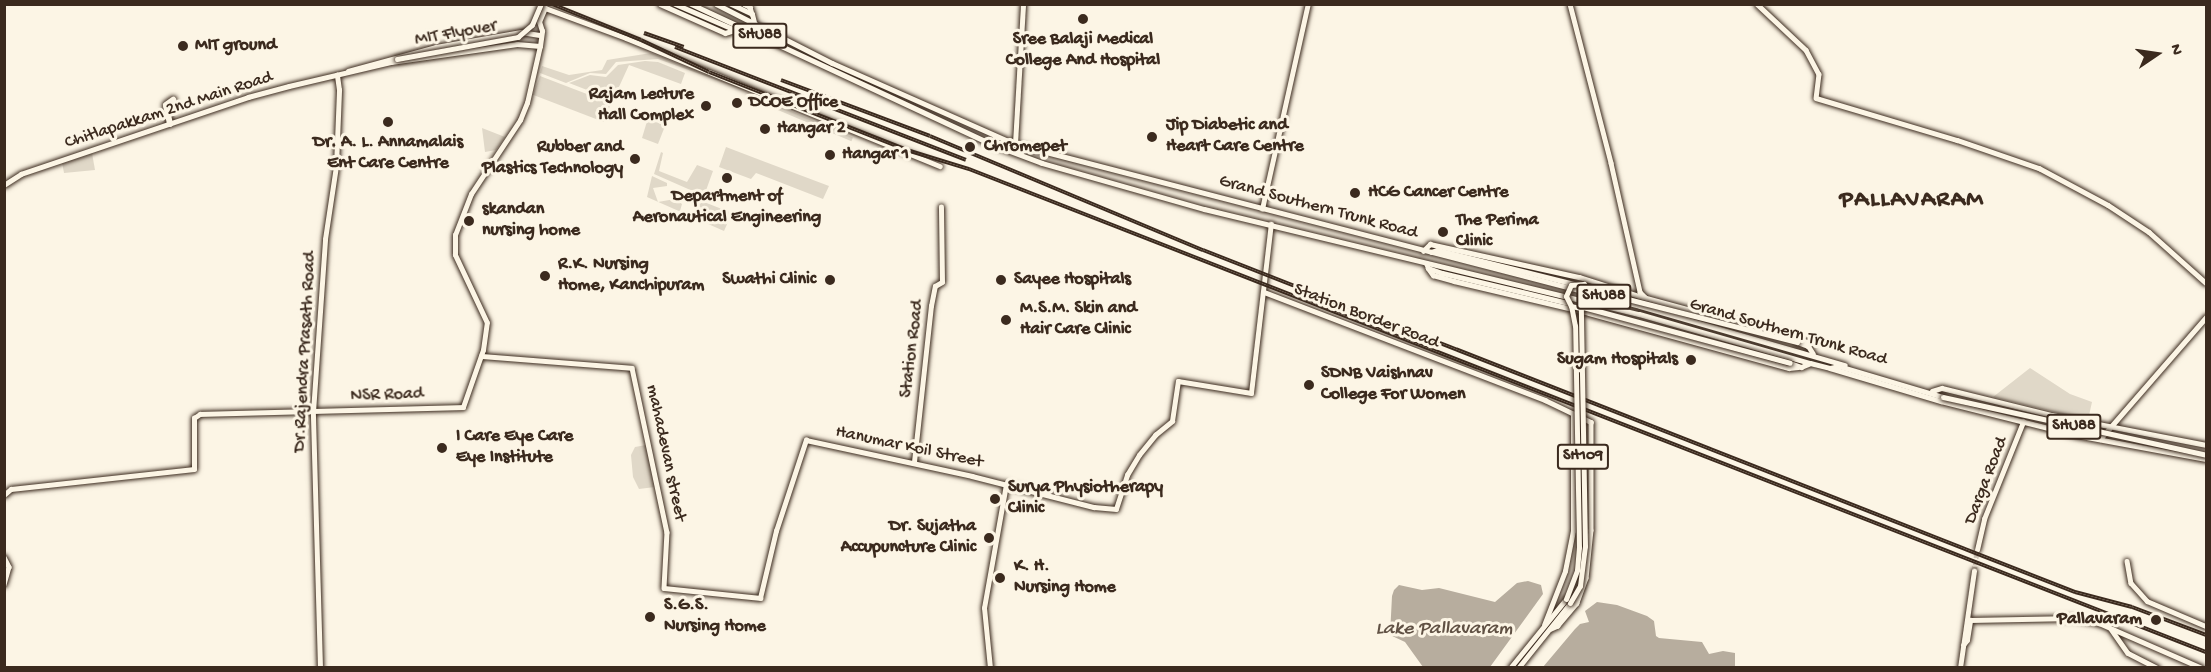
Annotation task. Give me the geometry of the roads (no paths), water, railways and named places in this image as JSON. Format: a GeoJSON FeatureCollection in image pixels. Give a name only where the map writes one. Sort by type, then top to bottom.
{"type":"FeatureCollection","features":[{"type":"Feature","properties":{"kind":"highway"},"geometry":{"type":"LineString","coordinates":[[170,124],[166,105],[173,100]]}},
{"type":"Feature","properties":{"kind":"main road"},"geometry":{"type":"LineString","coordinates":[[675,4],[725,26],[738,28]]}},
{"type":"Feature","properties":{"kind":"main road","name":"Grand Southern Trunk Road"},"geometry":{"type":"LineString","coordinates":[[691,4],[819,66],[992,144],[1074,172],[1204,209],[1271,224],[1427,266],[1639,314],[1830,368]]}},
{"type":"Feature","properties":{"kind":"main road","name":"Grand Southern Trunk Road"},"geometry":{"type":"LineString","coordinates":[[716,4],[832,63],[1015,144],[1640,306],[1813,354],[1932,392]]}},
{"type":"Feature","properties":{"kind":"main road"},"geometry":{"type":"LineString","coordinates":[[733,6],[752,14],[754,22]]}},
{"type":"Feature","properties":{"kind":"main road"},"geometry":{"type":"LineString","coordinates":[[1427,252],[1437,250],[1574,284],[1584,284],[1605,293],[1797,342],[1808,346],[1813,354]]}},
{"type":"Feature","properties":{"kind":"main road"},"geometry":{"type":"LineString","coordinates":[[1427,266],[1442,273],[1801,367],[1810,363]]}},
{"type":"Feature","properties":{"kind":"main road"},"geometry":{"type":"LineString","coordinates":[[1570,307],[1566,292],[1574,284]]}},
{"type":"Feature","properties":{"kind":"main road"},"geometry":{"type":"LineString","coordinates":[[1582,308],[1591,297],[1584,284]]}},
{"type":"Feature","properties":{"kind":"main road","name":"SH109"},"geometry":{"type":"LineString","coordinates":[[1568,601],[1577,570],[1579,547],[1575,326],[1570,307]]}},
{"type":"Feature","properties":{"kind":"main road","name":"SH109"},"geometry":{"type":"LineString","coordinates":[[1510,668],[1580,586],[1585,546],[1582,308]]}},
{"type":"Feature","properties":{"kind":"main road"},"geometry":{"type":"LineString","coordinates":[[2100,439],[2206,316]]}},
{"type":"Feature","properties":{"kind":"main road"},"geometry":{"type":"LineString","coordinates":[[1700,344],[1703,333]]}},
{"type":"Feature","properties":{"kind":"main road","name":"SHU88"},"geometry":{"type":"LineString","coordinates":[[1830,368],[1839,366],[1944,396],[2206,455]]}},
{"type":"Feature","properties":{"kind":"main road","name":"SH109"},"geometry":{"type":"LineString","coordinates":[[1518,668],[1546,627]]}},
{"type":"Feature","properties":{"kind":"street","name":"MIT Flyover"},"geometry":{"type":"LineString","coordinates":[[394,60],[518,37],[532,25],[541,4]]}},
{"type":"Feature","properties":{"kind":"street"},"geometry":{"type":"LineString","coordinates":[[660,4],[725,33],[738,28]]}},
{"type":"Feature","properties":{"kind":"street"},"geometry":{"type":"LineString","coordinates":[[744,4],[750,7],[752,14]]}},
{"type":"Feature","properties":{"kind":"street"},"geometry":{"type":"LineString","coordinates":[[1015,144],[1023,4]]}},
{"type":"Feature","properties":{"kind":"street"},"geometry":{"type":"LineString","coordinates":[[1262,209],[1308,4]]}},
{"type":"Feature","properties":{"kind":"street"},"geometry":{"type":"LineString","coordinates":[[1570,4],[1624,218],[1640,292],[1659,306],[1662,312]]}},
{"type":"Feature","properties":{"kind":"street"},"geometry":{"type":"LineString","coordinates":[[1757,4],[1806,50],[1819,74],[1816,98],[2011,157],[2038,168],[2108,205],[2149,232],[2206,283]]}},
{"type":"Feature","properties":{"kind":"street"},"geometry":{"type":"LineString","coordinates":[[481,356],[487,323],[455,255],[455,235],[471,194],[520,120],[527,103],[542,33],[539,22],[547,7],[940,166]]}},
{"type":"Feature","properties":{"kind":"street"},"geometry":{"type":"LineString","coordinates":[[394,60],[411,52],[521,32],[542,33]]}},
{"type":"Feature","properties":{"kind":"street"},"geometry":{"type":"LineString","coordinates":[[394,60],[517,44],[540,46]]}},
{"type":"Feature","properties":{"kind":"street","name":"Chitlapakkam 2nd Main Road"},"geometry":{"type":"LineString","coordinates":[[4,184],[21,174],[248,97],[337,75],[354,67],[394,60]]}},
{"type":"Feature","properties":{"kind":"street","name":"Dr.Rajendra Prasath Road"},"geometry":{"type":"LineString","coordinates":[[320,668],[313,412],[325,239],[336,166],[339,90],[337,75]]}},
{"type":"Feature","properties":{"kind":"street","name":"Station Road"},"geometry":{"type":"LineString","coordinates":[[914,462],[930,306],[934,286],[942,282],[941,207]]}},
{"type":"Feature","properties":{"kind":"street"},"geometry":{"type":"LineString","coordinates":[[1624,218],[1639,296],[1640,306],[1636,326]]}},
{"type":"Feature","properties":{"kind":"street"},"geometry":{"type":"LineString","coordinates":[[1264,292],[1271,224]]}},
{"type":"Feature","properties":{"kind":"street"},"geometry":{"type":"LineString","coordinates":[[1427,252],[1430,244],[1586,279],[1639,296],[1795,338],[1807,342],[1808,346]]}},
{"type":"Feature","properties":{"kind":"street"},"geometry":{"type":"LineString","coordinates":[[1427,266],[1433,275],[1454,281],[1570,307],[1789,368],[1801,367]]}},
{"type":"Feature","properties":{"kind":"street","name":"Hanumar Koil Street"},"geometry":{"type":"LineString","coordinates":[[760,598],[776,531],[806,440],[1006,483],[1083,504],[1116,509],[1127,475],[1139,455],[1155,435],[1172,421],[1178,381],[1251,393],[1264,292]]}},
{"type":"Feature","properties":{"kind":"street","name":"Station Border Road"},"geometry":{"type":"LineString","coordinates":[[1264,292],[1406,348],[1467,369],[1591,422],[1591,530],[1587,578],[1577,603],[1558,626],[1546,627]]}},
{"type":"Feature","properties":{"kind":"street","name":"NSR Road"},"geometry":{"type":"LineString","coordinates":[[6,493],[195,468],[194,418],[200,414],[463,407],[481,356]]}},
{"type":"Feature","properties":{"kind":"street","name":"mahadevan street"},"geometry":{"type":"LineString","coordinates":[[481,356],[634,369],[668,536],[664,588],[760,598]]}},
{"type":"Feature","properties":{"kind":"street"},"geometry":{"type":"LineString","coordinates":[[1830,368],[1941,401],[2024,422],[2100,439],[2206,455]]}},
{"type":"Feature","properties":{"kind":"street"},"geometry":{"type":"LineString","coordinates":[[1932,392],[1942,388],[2108,427],[2206,446]]}},
{"type":"Feature","properties":{"kind":"street"},"geometry":{"type":"LineString","coordinates":[[1546,627],[1567,564],[1573,531],[1573,414]]}},
{"type":"Feature","properties":{"kind":"street","name":"Darga Road"},"geometry":{"type":"LineString","coordinates":[[1977,550],[1984,519],[2024,422]]}},
{"type":"Feature","properties":{"kind":"street"},"geometry":{"type":"LineString","coordinates":[[990,668],[984,608],[1006,483]]}},
{"type":"Feature","properties":{"kind":"street"},"geometry":{"type":"LineString","coordinates":[[4,557],[9,567],[4,584]]}},
{"type":"Feature","properties":{"kind":"street"},"geometry":{"type":"LineString","coordinates":[[2127,561],[2131,583],[2147,601],[2206,626]]}},
{"type":"Feature","properties":{"kind":"street"},"geometry":{"type":"LineString","coordinates":[[1960,668],[1974,571]]}},
{"type":"Feature","properties":{"kind":"street"},"geometry":{"type":"LineString","coordinates":[[1963,645],[1967,640],[1970,620],[2074,618],[2110,627],[2132,639],[2202,668]]}},
{"type":"Feature","properties":{"kind":"street"},"geometry":{"type":"LineString","coordinates":[[2110,627],[2128,653],[2157,668]]}},
{"type":"Feature","properties":{"kind":"water","name":"Lake Pallavaram"},"geometry":{"type":"Polygon","coordinates":[[[1528,581],[1541,585],[1543,594],[1490,667],[1423,667],[1405,642],[1390,635],[1392,596],[1399,585],[1422,590],[1439,588],[1495,602],[1517,583],[1528,581]]]}},
{"type":"Feature","properties":{"kind":"water","name":"Lake Pallavaram"},"geometry":{"type":"Polygon","coordinates":[[[1597,602],[1617,605],[1647,616],[1654,621],[1656,636],[1659,638],[1702,642],[1709,654],[1723,651],[1735,653],[1735,667],[1543,667],[1580,624],[1589,622],[1585,611],[1597,602]]]}},
{"type":"Feature","properties":{"kind":"tunnel"},"geometry":{"type":"LineString","coordinates":[[1974,571],[1977,550]]}},
{"type":"Feature","properties":{"kind":"railway"},"geometry":{"type":"LineString","coordinates":[[552,4],[641,40],[709,72],[910,151],[969,169],[2206,652]]}},
{"type":"Feature","properties":{"kind":"railway"},"geometry":{"type":"LineString","coordinates":[[644,33],[684,47]]}},
{"type":"Feature","properties":{"kind":"railway"},"geometry":{"type":"LineString","coordinates":[[675,47],[966,160]]}},
{"type":"Feature","properties":{"kind":"railway"},"geometry":{"type":"LineString","coordinates":[[781,80],[930,136],[1203,250],[2075,592],[2132,607],[2206,635]]}},
{"type":"Feature","properties":{"kind":"place","name":"Sree Balaji Medical College And Hospital"},"geometry":{"type":"Point","coordinates":[1083,19]}},
{"type":"Feature","properties":{"kind":"place","name":"MIT ground"},"geometry":{"type":"Point","coordinates":[183,46]}},
{"type":"Feature","properties":{"kind":"place","name":"DCOE Office"},"geometry":{"type":"Point","coordinates":[737,103]}},
{"type":"Feature","properties":{"kind":"place","name":"Rajam Lecture Hall Complex"},"geometry":{"type":"Point","coordinates":[706,106]}},
{"type":"Feature","properties":{"kind":"place","name":"Dr. A. L. Annamalais Ent Care Centre"},"geometry":{"type":"Point","coordinates":[388,122]}},
{"type":"Feature","properties":{"kind":"place","name":"Hangar 2"},"geometry":{"type":"Point","coordinates":[765,129]}},
{"type":"Feature","properties":{"kind":"place","name":"Jip Diabetic and Heart Care Centre"},"geometry":{"type":"Point","coordinates":[1152,137]}},
{"type":"Feature","properties":{"kind":"place","name":"Chromepet"},"geometry":{"type":"Point","coordinates":[970,147]}},
{"type":"Feature","properties":{"kind":"place","name":"Hangar 1"},"geometry":{"type":"Point","coordinates":[830,155]}},
{"type":"Feature","properties":{"kind":"place","name":"Rubber and Plastics Technology"},"geometry":{"type":"Point","coordinates":[635,159]}},
{"type":"Feature","properties":{"kind":"place","name":"Department of Aeronautical Engineering"},"geometry":{"type":"Point","coordinates":[727,178]}},
{"type":"Feature","properties":{"kind":"place","name":"HCG Cancer Centre"},"geometry":{"type":"Point","coordinates":[1355,193]}},
{"type":"Feature","properties":{"kind":"place","name":"skandan nursing home"},"geometry":{"type":"Point","coordinates":[469,221]}},
{"type":"Feature","properties":{"kind":"place","name":"The Perima Clinic"},"geometry":{"type":"Point","coordinates":[1443,232]}},
{"type":"Feature","properties":{"kind":"place","name":"R.K. Nursing Home, Kanchipuram"},"geometry":{"type":"Point","coordinates":[545,276]}},
{"type":"Feature","properties":{"kind":"place","name":"Swathi Clinic"},"geometry":{"type":"Point","coordinates":[830,280]}},
{"type":"Feature","properties":{"kind":"place","name":"Sayee Hospitals"},"geometry":{"type":"Point","coordinates":[1001,280]}},
{"type":"Feature","properties":{"kind":"place","name":"M.S.M. Skin and Hair Care Clinic"},"geometry":{"type":"Point","coordinates":[1006,320]}},
{"type":"Feature","properties":{"kind":"place","name":"Sugam Hospitals"},"geometry":{"type":"Point","coordinates":[1691,360]}},
{"type":"Feature","properties":{"kind":"place","name":"SDNB Vaishnav College For Women"},"geometry":{"type":"Point","coordinates":[1309,385]}},
{"type":"Feature","properties":{"kind":"place","name":"I Care Eye Care Eye Institute"},"geometry":{"type":"Point","coordinates":[442,448]}},
{"type":"Feature","properties":{"kind":"place","name":"Surya Physiotherapy Clinic"},"geometry":{"type":"Point","coordinates":[995,499]}},
{"type":"Feature","properties":{"kind":"place","name":"Dr. Sujatha Accupuncture Clinic"},"geometry":{"type":"Point","coordinates":[989,538]}},
{"type":"Feature","properties":{"kind":"place","name":"K. H. Nursing Home"},"geometry":{"type":"Point","coordinates":[1000,578]}},
{"type":"Feature","properties":{"kind":"place","name":"S.G.S. Nursing Home"},"geometry":{"type":"Point","coordinates":[650,617]}},
{"type":"Feature","properties":{"kind":"place","name":"Pallavaram"},"geometry":{"type":"Point","coordinates":[2156,620]}},
{"type":"Feature","properties":{"kind":"district","name":"PALLAVARAM"},"geometry":{"type":"Point","coordinates":[1912,201]}}]}
